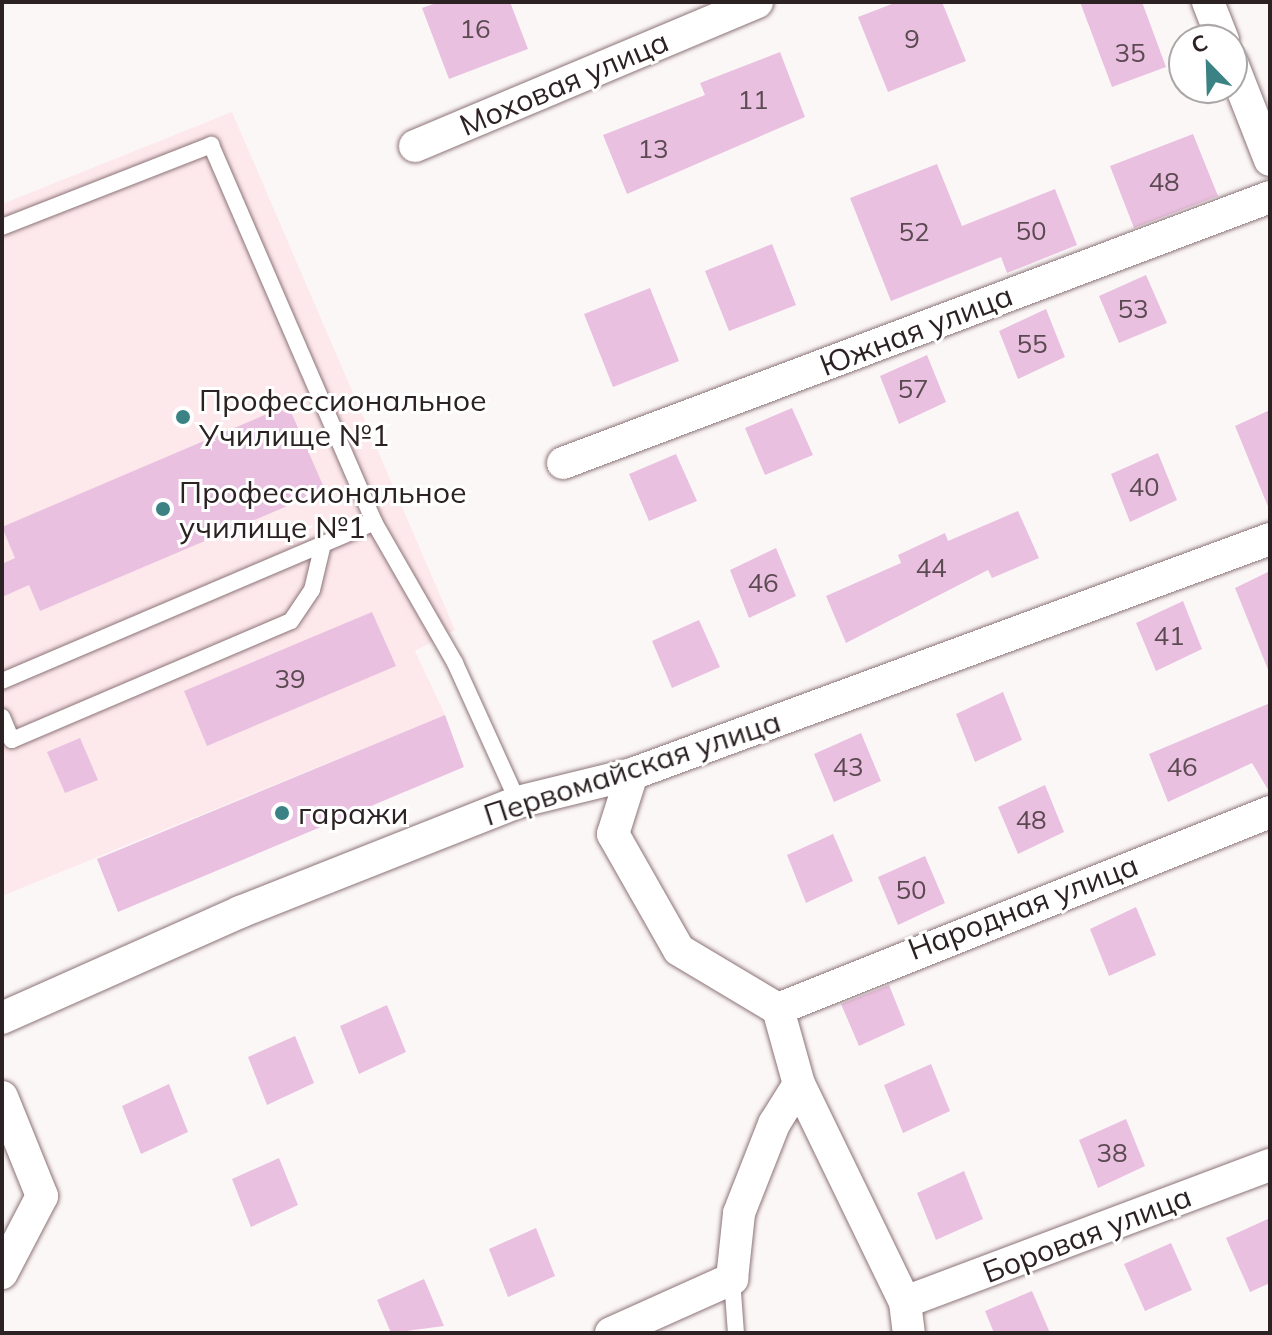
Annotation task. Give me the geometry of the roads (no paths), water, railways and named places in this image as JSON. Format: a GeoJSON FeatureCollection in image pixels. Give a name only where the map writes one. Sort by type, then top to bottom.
{"type":"FeatureCollection","features":[{"type":"Feature","properties":{"kind":"street","name":"Моховая улица"},"geometry":{"type":"LineString","coordinates":[[415,146],[757,2]]}},
{"type":"Feature","properties":{"kind":"street"},"geometry":{"type":"LineString","coordinates":[[1208,2],[1217,24]]}},
{"type":"Feature","properties":{"kind":"street"},"geometry":{"type":"LineString","coordinates":[[1248,104],[1270,160]]}},
{"type":"Feature","properties":{"kind":"street","name":"Южная улица"},"geometry":{"type":"LineString","coordinates":[[563,463],[1270,197]]}},
{"type":"Feature","properties":{"kind":"street","name":"Первомайская улица"},"geometry":{"type":"LineString","coordinates":[[2,1018],[240,912],[518,802],[632,774],[1270,539]]}},
{"type":"Feature","properties":{"kind":"street"},"geometry":{"type":"LineString","coordinates":[[632,774],[613,834],[679,950],[778,1009],[799,1084],[907,1318]]}},
{"type":"Feature","properties":{"kind":"street","name":"Народная улица"},"geometry":{"type":"LineString","coordinates":[[778,1009],[1270,812]]}},
{"type":"Feature","properties":{"kind":"street"},"geometry":{"type":"LineString","coordinates":[[611,1333],[732,1279],[739,1213],[799,1084]]}},
{"type":"Feature","properties":{"kind":"street"},"geometry":{"type":"LineString","coordinates":[[2,1097],[42,1196],[2,1273]]}},
{"type":"Feature","properties":{"kind":"street","name":"Боровая улица"},"geometry":{"type":"LineString","coordinates":[[907,1318],[1270,1165]]}},
{"type":"Feature","properties":{"kind":"lane"},"geometry":{"type":"LineString","coordinates":[[2,227],[211,145],[374,522],[455,663],[518,802]]}},
{"type":"Feature","properties":{"kind":"lane"},"geometry":{"type":"LineString","coordinates":[[2,681],[374,522]]}},
{"type":"Feature","properties":{"kind":"lane"},"geometry":{"type":"LineString","coordinates":[[2,717],[12,740],[291,621],[323,564],[323,544]]}},
{"type":"Feature","properties":{"kind":"lane"},"geometry":{"type":"LineString","coordinates":[[732,1279],[736,1333]]}},
{"type":"Feature","properties":{"kind":"place","name":"Профессиональное Училище №1"},"geometry":{"type":"Point","coordinates":[183,417]}},
{"type":"Feature","properties":{"kind":"place","name":"Профессиональное училище №1"},"geometry":{"type":"Point","coordinates":[163,509]}},
{"type":"Feature","properties":{"kind":"place","name":"гаражи"},"geometry":{"type":"Point","coordinates":[282,813]}}]}
